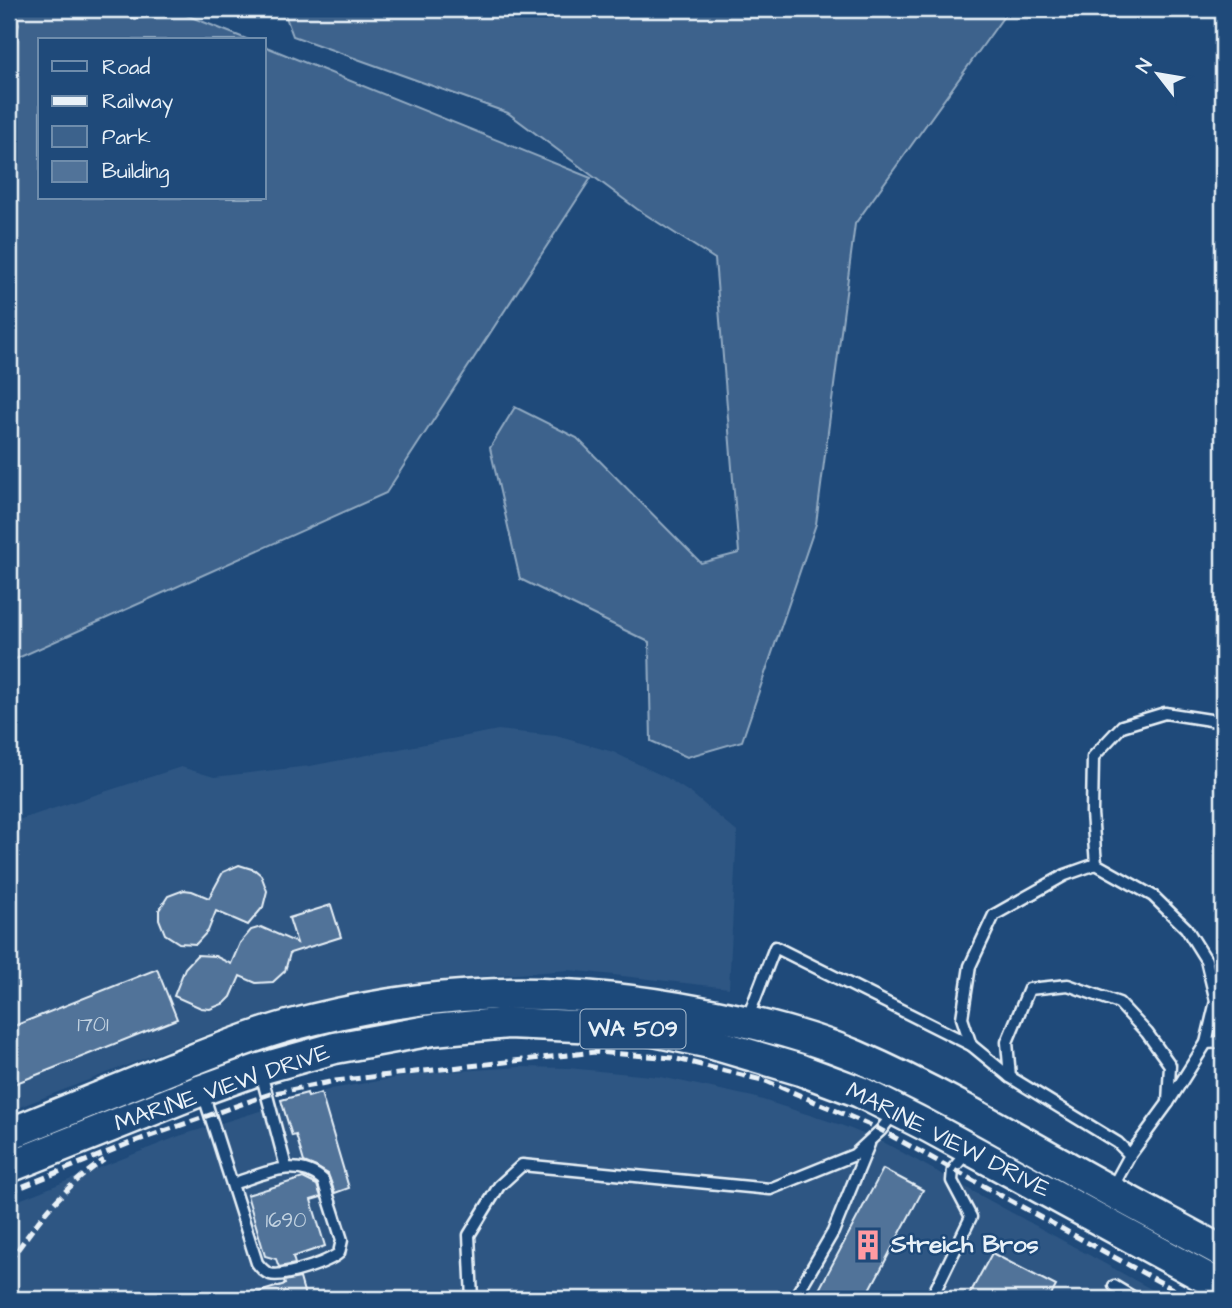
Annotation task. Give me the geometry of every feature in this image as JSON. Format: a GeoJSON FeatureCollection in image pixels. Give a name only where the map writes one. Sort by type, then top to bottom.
{"type":"FeatureCollection","features":[{"type":"Feature","properties":{"kind":"main road","name":"MARINE VIEW DRIVE"},"geometry":{"type":"LineString","coordinates":[[9,1134],[223,1048],[286,1027],[372,1006],[445,996],[505,993],[561,994],[645,1001],[747,1021],[805,1037],[857,1057],[957,1104],[1223,1252]]}},
{"type":"Feature","properties":{"kind":"main road","name":"MARINE VIEW DRIVE"},"geometry":{"type":"LineString","coordinates":[[9,1165],[260,1069],[335,1048],[433,1030],[509,1023],[644,1029],[710,1043],[801,1070],[860,1092],[1223,1287]]}},
{"type":"Feature","properties":{"kind":"lane"},"geometry":{"type":"LineString","coordinates":[[127,9],[135,12],[163,9]]}},
{"type":"Feature","properties":{"kind":"lane"},"geometry":{"type":"LineString","coordinates":[[9,11],[12,24],[9,48]]}},
{"type":"Feature","properties":{"kind":"lane"},"geometry":{"type":"LineString","coordinates":[[1096,864],[1092,813],[1093,757],[1122,726],[1165,713],[1223,722]]}},
{"type":"Feature","properties":{"kind":"lane"},"geometry":{"type":"LineString","coordinates":[[971,1045],[962,1018],[970,966],[994,915],[1065,875],[1096,864],[1153,896],[1186,928],[1206,960],[1216,1000],[1206,1043],[1168,1103],[1130,1155],[1111,1191]]}},
{"type":"Feature","properties":{"kind":"lane"},"geometry":{"type":"LineString","coordinates":[[747,1021],[775,947],[971,1045],[1010,1077],[1118,1143],[1130,1155]]}},
{"type":"Feature","properties":{"kind":"lane"},"geometry":{"type":"LineString","coordinates":[[1010,1077],[1007,1042],[1029,989],[1068,985],[1119,1003],[1147,1033],[1170,1065],[1168,1103]]}},
{"type":"Feature","properties":{"kind":"lane"},"geometry":{"type":"LineString","coordinates":[[1206,1043],[1223,1042]]}},
{"type":"Feature","properties":{"kind":"lane"},"geometry":{"type":"LineString","coordinates":[[260,1069],[286,1167]]}},
{"type":"Feature","properties":{"kind":"lane"},"geometry":{"type":"LineString","coordinates":[[202,1090],[257,1263],[272,1275],[284,1274],[334,1258],[339,1253],[342,1240],[323,1180],[310,1171],[286,1167],[232,1184]]}},
{"type":"Feature","properties":{"kind":"lane"},"geometry":{"type":"LineString","coordinates":[[472,1299],[469,1235],[499,1186],[522,1165],[770,1189],[854,1155],[881,1130],[897,1110]]}},
{"type":"Feature","properties":{"kind":"lane"},"geometry":{"type":"LineString","coordinates":[[794,1299],[833,1231],[871,1140]]}},
{"type":"Feature","properties":{"kind":"lane"},"geometry":{"type":"LineString","coordinates":[[931,1299],[971,1217],[952,1181],[953,1169],[970,1149]]}},
{"type":"Feature","properties":{"kind":"lane"},"geometry":{"type":"LineString","coordinates":[[1114,1286],[1136,1299]]}},
{"type":"Feature","properties":{"kind":"shaded area"},"geometry":{"type":"Polygon","coordinates":[[[498,730],[556,736],[613,752],[667,778],[692,794],[737,832],[729,988],[569,970],[449,979],[390,987],[274,1013],[218,1030],[9,1111],[9,823],[181,767],[214,777],[310,766],[498,730]]]}},
{"type":"Feature","properties":{"kind":"shaded area","name":"Streich Bros"},"geometry":{"type":"Polygon","coordinates":[[[520,1067],[568,1068],[661,1077],[753,1097],[841,1125],[885,1143],[1169,1299],[9,1299],[9,1204],[179,1136],[331,1089],[425,1073],[520,1067]]]}},
{"type":"Feature","properties":{"kind":"green space"},"geometry":{"type":"Polygon","coordinates":[[[9,9],[171,9],[244,38],[38,38],[38,200],[266,200],[266,47],[591,178],[386,493],[9,662],[9,9]]]}},
{"type":"Feature","properties":{"kind":"green space"},"geometry":{"type":"Polygon","coordinates":[[[283,9],[1009,9],[855,224],[816,524],[742,741],[687,757],[651,741],[649,642],[520,579],[490,448],[515,407],[577,438],[701,563],[739,553],[715,259],[637,209],[508,113],[293,36],[283,9]]]}},
{"type":"Feature","properties":{"kind":"building"},"geometry":{"type":"Polygon","coordinates":[[[239,865],[261,875],[267,891],[263,907],[248,925],[216,911],[208,931],[196,944],[179,943],[165,934],[159,919],[159,910],[168,896],[184,890],[209,898],[223,872],[239,865]]]}},
{"type":"Feature","properties":{"kind":"building"},"geometry":{"type":"Polygon","coordinates":[[[331,905],[341,937],[290,953],[285,971],[273,982],[256,983],[240,976],[231,997],[225,1003],[210,1009],[201,1008],[174,996],[185,968],[197,955],[215,956],[231,964],[240,943],[251,930],[261,927],[297,943],[289,918],[331,905]]]}},
{"type":"Feature","properties":{"kind":"building"},"geometry":{"type":"Polygon","coordinates":[[[157,969],[177,1019],[9,1086],[9,1028],[157,969]]]}},
{"type":"Feature","properties":{"kind":"building"},"geometry":{"type":"Polygon","coordinates":[[[307,1093],[308,1097],[321,1093],[349,1188],[335,1193],[328,1174],[304,1162],[296,1135],[292,1136],[281,1100],[307,1093]]]}},
{"type":"Feature","properties":{"kind":"building","name":"Streich Bros"},"geometry":{"type":"Polygon","coordinates":[[[883,1169],[923,1190],[865,1299],[814,1299],[883,1169]]]}},
{"type":"Feature","properties":{"kind":"building"},"geometry":{"type":"Polygon","coordinates":[[[303,1178],[317,1185],[321,1197],[311,1200],[325,1246],[293,1257],[295,1264],[279,1267],[276,1259],[265,1256],[247,1195],[303,1178]]]}},
{"type":"Feature","properties":{"kind":"building"},"geometry":{"type":"Polygon","coordinates":[[[992,1253],[1056,1286],[1049,1299],[967,1299],[992,1253]]]}},
{"type":"Feature","properties":{"kind":"building"},"geometry":{"type":"Polygon","coordinates":[[[300,1278],[306,1299],[248,1299],[247,1296],[285,1284],[284,1281],[300,1278]]]}},
{"type":"Feature","properties":{"kind":"railway"},"geometry":{"type":"LineString","coordinates":[[9,1192],[130,1143],[270,1094],[335,1081],[595,1052],[673,1058],[766,1081],[877,1128],[1191,1299]]}},
{"type":"Feature","properties":{"kind":"railway"},"geometry":{"type":"LineString","coordinates":[[9,1262],[51,1206],[104,1160]]}},
{"type":"Feature","properties":{"kind":"place","name":"Streich Bros"},"geometry":{"type":"Point","coordinates":[868,1245]}}]}
